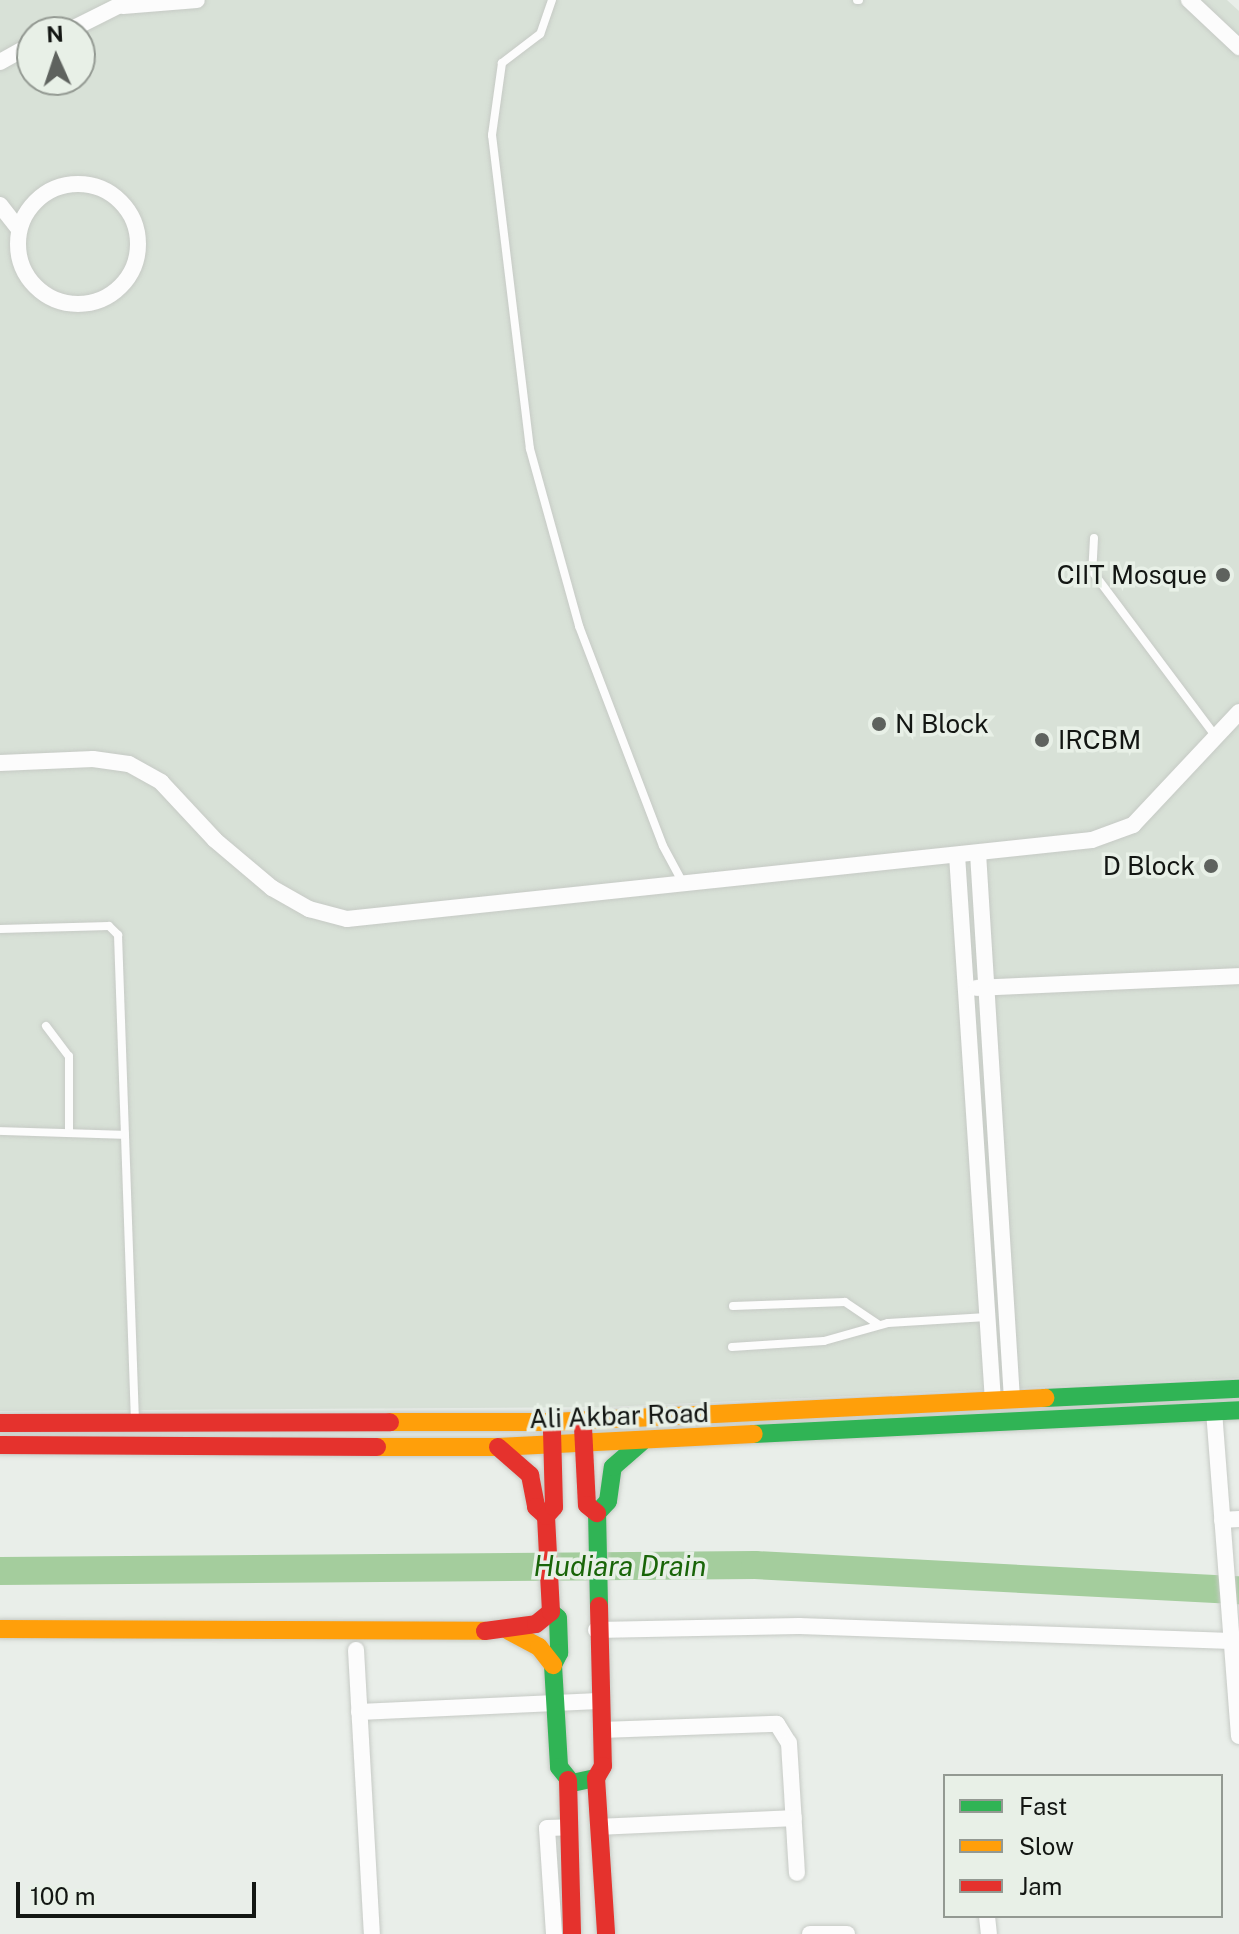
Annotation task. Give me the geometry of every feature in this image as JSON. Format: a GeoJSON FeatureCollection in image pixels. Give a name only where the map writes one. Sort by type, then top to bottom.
{"type":"FeatureCollection","features":[{"type":"Feature","properties":{"kind":"main road","name":"Ali Akbar Road"},"geometry":{"type":"LineString","coordinates":[[0,1423],[552,1422],[1239,1389]]}},
{"type":"Feature","properties":{"kind":"main road","name":"Ali Akbar Road"},"geometry":{"type":"LineString","coordinates":[[0,1445],[498,1447],[1239,1410]]}},
{"type":"Feature","properties":{"kind":"main road"},"geometry":{"type":"LineString","coordinates":[[583,1421],[587,1505],[597,1513]]}},
{"type":"Feature","properties":{"kind":"main road"},"geometry":{"type":"LineString","coordinates":[[552,1422],[554,1507],[546,1516],[551,1610],[558,1618],[559,1641],[553,1665],[559,1767],[568,1780],[572,1934]]}},
{"type":"Feature","properties":{"kind":"main road"},"geometry":{"type":"LineString","coordinates":[[606,1934],[596,1778],[603,1766],[597,1628],[597,1513],[608,1501],[613,1467],[642,1442]]}},
{"type":"Feature","properties":{"kind":"main road"},"geometry":{"type":"LineString","coordinates":[[498,1447],[530,1475],[536,1507],[546,1516]]}},
{"type":"Feature","properties":{"kind":"main road"},"geometry":{"type":"LineString","coordinates":[[0,1629],[509,1631],[536,1624],[551,1610]]}},
{"type":"Feature","properties":{"kind":"main road"},"geometry":{"type":"LineString","coordinates":[[559,1641],[597,1628]]}},
{"type":"Feature","properties":{"kind":"main road"},"geometry":{"type":"LineString","coordinates":[[509,1631],[539,1647],[553,1665]]}},
{"type":"Feature","properties":{"kind":"main road"},"geometry":{"type":"LineString","coordinates":[[568,1780],[583,1784],[596,1778]]}},
{"type":"Feature","properties":{"kind":"street"},"geometry":{"type":"LineString","coordinates":[[96,18],[126,3],[197,0]]}},
{"type":"Feature","properties":{"kind":"street"},"geometry":{"type":"LineString","coordinates":[[1189,0],[1239,47]]}},
{"type":"Feature","properties":{"kind":"street"},"geometry":{"type":"LineString","coordinates":[[0,205],[19,229],[18,252],[25,273],[39,291],[60,302],[82,304],[104,298],[123,285],[137,254],[137,231],[127,210],[111,194],[90,185],[67,185],[46,193],[29,208],[19,229]]}},
{"type":"Feature","properties":{"kind":"street"},"geometry":{"type":"LineString","coordinates":[[0,763],[93,759],[129,764],[161,782],[215,840],[272,888],[309,909],[347,919],[1092,840],[1133,825],[1239,712]]}},
{"type":"Feature","properties":{"kind":"street"},"geometry":{"type":"LineString","coordinates":[[978,853],[1012,1399]]}},
{"type":"Feature","properties":{"kind":"street"},"geometry":{"type":"LineString","coordinates":[[957,855],[993,1401]]}},
{"type":"Feature","properties":{"kind":"street"},"geometry":{"type":"LineString","coordinates":[[967,990],[1239,976]]}},
{"type":"Feature","properties":{"kind":"street"},"geometry":{"type":"LineString","coordinates":[[1214,1411],[1222,1528],[1235,1641],[1239,1736]]}},
{"type":"Feature","properties":{"kind":"street"},"geometry":{"type":"LineString","coordinates":[[1222,1528],[1239,1519]]}},
{"type":"Feature","properties":{"kind":"street"},"geometry":{"type":"LineString","coordinates":[[597,1628],[799,1626],[1235,1641]]}},
{"type":"Feature","properties":{"kind":"street"},"geometry":{"type":"LineString","coordinates":[[356,1650],[372,1934]]}},
{"type":"Feature","properties":{"kind":"street"},"geometry":{"type":"LineString","coordinates":[[359,1712],[599,1701]]}},
{"type":"Feature","properties":{"kind":"street"},"geometry":{"type":"LineString","coordinates":[[601,1730],[777,1724],[789,1743],[797,1873]]}},
{"type":"Feature","properties":{"kind":"street"},"geometry":{"type":"LineString","coordinates":[[599,1827],[794,1818]]}},
{"type":"Feature","properties":{"kind":"street"},"geometry":{"type":"LineString","coordinates":[[554,1934],[547,1828],[570,1827]]}},
{"type":"Feature","properties":{"kind":"street"},"geometry":{"type":"LineString","coordinates":[[810,1934],[847,1934]]}},
{"type":"Feature","properties":{"kind":"lane"},"geometry":{"type":"LineString","coordinates":[[552,0],[540,34],[502,63],[492,135],[530,449],[579,626],[663,846],[685,885]]}},
{"type":"Feature","properties":{"kind":"lane"},"geometry":{"type":"LineString","coordinates":[[1094,538],[1092,571],[1216,737]]}},
{"type":"Feature","properties":{"kind":"lane"},"geometry":{"type":"LineString","coordinates":[[0,929],[109,926],[118,935],[136,1425]]}},
{"type":"Feature","properties":{"kind":"lane"},"geometry":{"type":"LineString","coordinates":[[46,1026],[69,1056],[69,1130]]}},
{"type":"Feature","properties":{"kind":"lane"},"geometry":{"type":"LineString","coordinates":[[0,1131],[69,1130],[125,1135]]}},
{"type":"Feature","properties":{"kind":"lane"},"geometry":{"type":"LineString","coordinates":[[733,1306],[845,1302],[878,1324]]}},
{"type":"Feature","properties":{"kind":"lane"},"geometry":{"type":"LineString","coordinates":[[732,1347],[824,1341],[878,1324],[987,1317]]}},
{"type":"Feature","properties":{"kind":"shaded area"},"geometry":{"type":"Polygon","coordinates":[[[0,0],[1227,0],[1239,11],[1239,1378],[607,1407],[0,1411],[0,0]]]}},
{"type":"Feature","properties":{"kind":"waterway","name":"Hudiara Drain"},"geometry":{"type":"LineString","coordinates":[[0,1571],[755,1565],[1239,1590]]}},
{"type":"Feature","properties":{"kind":"traffic: fast"},"geometry":{"type":"LineString","coordinates":[[1045,1398],[1239,1389]]}},
{"type":"Feature","properties":{"kind":"traffic: fast"},"geometry":{"type":"LineString","coordinates":[[754,1434],[1239,1410]]}},
{"type":"Feature","properties":{"kind":"traffic: fast"},"geometry":{"type":"LineString","coordinates":[[599,1606],[597,1513],[608,1501],[613,1467],[642,1442]]}},
{"type":"Feature","properties":{"kind":"traffic: fast"},"geometry":{"type":"LineString","coordinates":[[551,1612],[558,1618],[559,1653],[553,1665],[559,1767],[572,1783],[596,1778]]}},
{"type":"Feature","properties":{"kind":"traffic: slow"},"geometry":{"type":"LineString","coordinates":[[390,1422],[552,1422],[1045,1398]]}},
{"type":"Feature","properties":{"kind":"traffic: slow"},"geometry":{"type":"LineString","coordinates":[[377,1447],[498,1447],[754,1434]]}},
{"type":"Feature","properties":{"kind":"traffic: slow"},"geometry":{"type":"LineString","coordinates":[[0,1629],[485,1631]]}},
{"type":"Feature","properties":{"kind":"traffic: slow"},"geometry":{"type":"LineString","coordinates":[[509,1631],[539,1647],[553,1665]]}},
{"type":"Feature","properties":{"kind":"traffic: jam"},"geometry":{"type":"LineString","coordinates":[[0,1423],[390,1422]]}},
{"type":"Feature","properties":{"kind":"traffic: jam"},"geometry":{"type":"LineString","coordinates":[[583,1427],[587,1505],[597,1513]]}},
{"type":"Feature","properties":{"kind":"traffic: jam"},"geometry":{"type":"LineString","coordinates":[[485,1631],[536,1624],[551,1612],[546,1516],[554,1507],[552,1429]]}},
{"type":"Feature","properties":{"kind":"traffic: jam"},"geometry":{"type":"LineString","coordinates":[[0,1445],[377,1447]]}},
{"type":"Feature","properties":{"kind":"traffic: jam"},"geometry":{"type":"LineString","coordinates":[[498,1447],[530,1475],[536,1507],[546,1516]]}},
{"type":"Feature","properties":{"kind":"traffic: jam"},"geometry":{"type":"LineString","coordinates":[[599,1606],[603,1766],[596,1778],[606,1934]]}},
{"type":"Feature","properties":{"kind":"traffic: jam"},"geometry":{"type":"LineString","coordinates":[[568,1780],[572,1934]]}},
{"type":"Feature","properties":{"kind":"place","name":"CIIT Mosque"},"geometry":{"type":"Point","coordinates":[1223,575]}},
{"type":"Feature","properties":{"kind":"place","name":"N Block"},"geometry":{"type":"Point","coordinates":[879,724]}},
{"type":"Feature","properties":{"kind":"place","name":"IRCBM"},"geometry":{"type":"Point","coordinates":[1042,740]}},
{"type":"Feature","properties":{"kind":"place","name":"D Block"},"geometry":{"type":"Point","coordinates":[1211,866]}}]}
